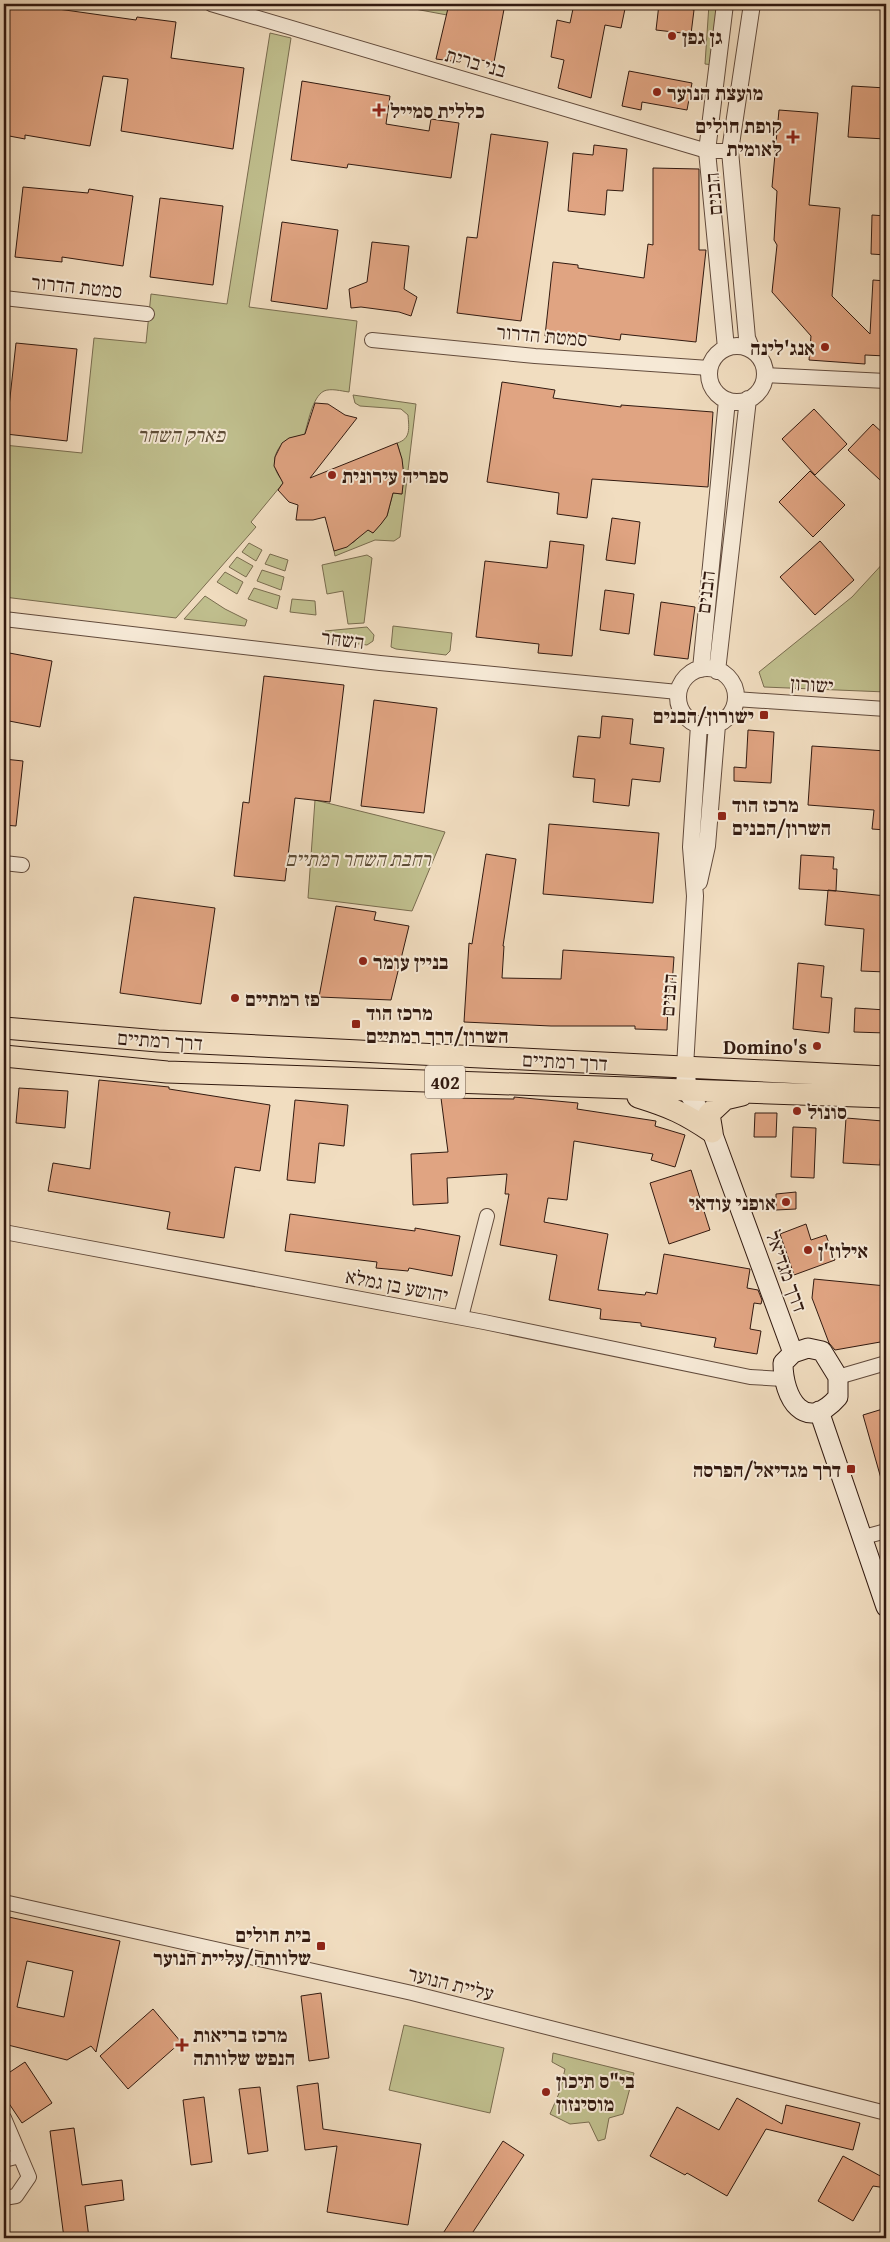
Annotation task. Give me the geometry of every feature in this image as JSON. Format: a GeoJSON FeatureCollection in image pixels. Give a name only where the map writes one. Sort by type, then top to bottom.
{"type":"FeatureCollection","features":[{"type":"Feature","properties":{"kind":"main road","name":"דרך רמתיים"},"geometry":{"type":"LineString","coordinates":[[4,1028],[158,1041],[886,1077]]}},
{"type":"Feature","properties":{"kind":"main road","name":"דרך רמתיים"},"geometry":{"type":"LineString","coordinates":[[4,1056],[167,1072],[886,1097]]}},
{"type":"Feature","properties":{"kind":"main road","name":"דרך מגדיאל"},"geometry":{"type":"LineString","coordinates":[[685,1068],[687,1090],[712,1132],[793,1353]]}},
{"type":"Feature","properties":{"kind":"main road"},"geometry":{"type":"LineString","coordinates":[[608,1087],[665,1104],[686,1114],[712,1132]]}},
{"type":"Feature","properties":{"kind":"main road"},"geometry":{"type":"LineString","coordinates":[[712,1132],[709,1114],[725,1099],[749,1093]]}},
{"type":"Feature","properties":{"kind":"main road"},"geometry":{"type":"LineString","coordinates":[[808,1348],[822,1351],[838,1377],[838,1397],[828,1408],[811,1414],[798,1410],[792,1403],[783,1379],[783,1363],[793,1353],[808,1348]]}},
{"type":"Feature","properties":{"kind":"main road"},"geometry":{"type":"LineString","coordinates":[[819,1411],[864,1537],[886,1607]]}},
{"type":"Feature","properties":{"kind":"street","name":"בני ברית"},"geometry":{"type":"LineString","coordinates":[[211,4],[707,151],[730,151]]}},
{"type":"Feature","properties":{"kind":"street","name":"הבנים"},"geometry":{"type":"LineString","coordinates":[[725,4],[707,151],[726,348]]}},
{"type":"Feature","properties":{"kind":"street","name":"הבנים"},"geometry":{"type":"LineString","coordinates":[[752,4],[730,151],[747,338],[752,350]]}},
{"type":"Feature","properties":{"kind":"street","name":"סמטת הדרור"},"geometry":{"type":"LineString","coordinates":[[4,298],[147,314]]}},
{"type":"Feature","properties":{"kind":"street","name":"סמטת הדרור"},"geometry":{"type":"LineString","coordinates":[[372,340],[536,356],[709,368]]}},
{"type":"Feature","properties":{"kind":"street"},"geometry":{"type":"LineString","coordinates":[[743,346],[752,350],[761,361],[764,375],[760,389],[748,399],[734,401],[727,400],[718,395],[712,387],[709,378],[709,368],[718,353],[726,348],[743,346]]}},
{"type":"Feature","properties":{"kind":"street"},"geometry":{"type":"LineString","coordinates":[[764,375],[886,381]]}},
{"type":"Feature","properties":{"kind":"street","name":"הבנים"},"geometry":{"type":"LineString","coordinates":[[709,670],[748,399]]}},
{"type":"Feature","properties":{"kind":"street","name":"הבנים"},"geometry":{"type":"LineString","coordinates":[[709,670],[727,400]]}},
{"type":"Feature","properties":{"kind":"street","name":"השחר"},"geometry":{"type":"LineString","coordinates":[[4,619],[370,662],[678,692]]}},
{"type":"Feature","properties":{"kind":"street"},"geometry":{"type":"LineString","coordinates":[[709,670],[726,675],[736,689],[735,699],[730,715],[717,725],[698,725],[688,720],[681,712],[678,692],[686,677],[709,670]]}},
{"type":"Feature","properties":{"kind":"street","name":"ישורון"},"geometry":{"type":"LineString","coordinates":[[735,699],[886,709]]}},
{"type":"Feature","properties":{"kind":"street","name":"הבנים"},"geometry":{"type":"LineString","coordinates":[[685,1068],[695,896],[691,847],[698,725]]}},
{"type":"Feature","properties":{"kind":"street","name":"הבנים"},"geometry":{"type":"LineString","coordinates":[[695,896],[707,846],[717,725]]}},
{"type":"Feature","properties":{"kind":"street"},"geometry":{"type":"LineString","coordinates":[[4,863],[22,865]]}},
{"type":"Feature","properties":{"kind":"street"},"geometry":{"type":"LineString","coordinates":[[461,1317],[487,1216]]}},
{"type":"Feature","properties":{"kind":"street","name":"יהושע בן גמלא"},"geometry":{"type":"LineString","coordinates":[[4,1232],[461,1317],[750,1377],[783,1379]]}},
{"type":"Feature","properties":{"kind":"street"},"geometry":{"type":"LineString","coordinates":[[838,1377],[886,1363]]}},
{"type":"Feature","properties":{"kind":"street"},"geometry":{"type":"LineString","coordinates":[[864,1537],[886,1531]]}},
{"type":"Feature","properties":{"kind":"street","name":"עליית הנוער"},"geometry":{"type":"LineString","coordinates":[[4,1902],[412,1993],[886,2113]]}},
{"type":"Feature","properties":{"kind":"street"},"geometry":{"type":"LineString","coordinates":[[4,2118],[29,2177],[16,2196],[4,2198]]}},
{"type":"Feature","properties":{"kind":"street"},"geometry":{"type":"LineString","coordinates":[[4,2160],[20,2156]]}},
{"type":"Feature","properties":{"kind":"green space"},"geometry":{"type":"Polygon","coordinates":[[[388,4],[449,4],[447,15],[388,4]]]}},
{"type":"Feature","properties":{"kind":"green space"},"geometry":{"type":"Polygon","coordinates":[[[709,4],[721,4],[714,65],[705,64],[709,4]]]}},
{"type":"Feature","properties":{"kind":"green space","name":"פארק השחר"},"geometry":{"type":"Polygon","coordinates":[[[270,33],[291,38],[249,307],[357,321],[349,392],[324,391],[316,399],[304,436],[287,440],[277,452],[275,467],[278,475],[284,482],[251,522],[256,527],[176,618],[4,597],[4,445],[82,453],[94,338],[146,343],[151,294],[227,304],[270,33]]]}},
{"type":"Feature","properties":{"kind":"green space"},"geometry":{"type":"Polygon","coordinates":[[[353,395],[416,404],[400,537],[394,541],[375,540],[335,556],[334,551],[354,542],[367,529],[373,533],[387,516],[393,493],[402,494],[401,456],[397,443],[407,436],[409,429],[408,415],[401,409],[360,406],[355,403],[353,395]]]}},
{"type":"Feature","properties":{"kind":"green space"},"geometry":{"type":"Polygon","coordinates":[[[249,543],[262,550],[256,561],[242,552],[249,543]]]}},
{"type":"Feature","properties":{"kind":"green space"},"geometry":{"type":"Polygon","coordinates":[[[270,554],[288,560],[285,571],[265,564],[270,554]]]}},
{"type":"Feature","properties":{"kind":"green space"},"geometry":{"type":"Polygon","coordinates":[[[367,555],[372,558],[364,623],[348,624],[343,591],[327,594],[322,565],[367,555]]]}},
{"type":"Feature","properties":{"kind":"green space"},"geometry":{"type":"Polygon","coordinates":[[[237,557],[253,566],[246,577],[229,567],[237,557]]]}},
{"type":"Feature","properties":{"kind":"green space"},"geometry":{"type":"Polygon","coordinates":[[[886,560],[886,692],[764,687],[759,672],[852,597],[886,560]]]}},
{"type":"Feature","properties":{"kind":"green space"},"geometry":{"type":"Polygon","coordinates":[[[262,570],[284,577],[281,590],[257,581],[262,570]]]}},
{"type":"Feature","properties":{"kind":"green space"},"geometry":{"type":"Polygon","coordinates":[[[225,572],[243,582],[237,594],[217,582],[225,572]]]}},
{"type":"Feature","properties":{"kind":"green space"},"geometry":{"type":"Polygon","coordinates":[[[254,588],[280,596],[277,609],[248,599],[254,588]]]}},
{"type":"Feature","properties":{"kind":"green space"},"geometry":{"type":"Polygon","coordinates":[[[205,596],[247,620],[245,626],[184,619],[205,596]]]}},
{"type":"Feature","properties":{"kind":"green space"},"geometry":{"type":"Polygon","coordinates":[[[292,599],[315,601],[316,615],[290,612],[292,599]]]}},
{"type":"Feature","properties":{"kind":"green space"},"geometry":{"type":"Polygon","coordinates":[[[393,626],[452,633],[450,651],[446,655],[391,647],[393,626]]]}},
{"type":"Feature","properties":{"kind":"green space"},"geometry":{"type":"Polygon","coordinates":[[[367,627],[374,635],[373,641],[367,645],[328,640],[325,631],[367,627]]]}},
{"type":"Feature","properties":{"kind":"green space","name":"רחבת השחר רמתיים"},"geometry":{"type":"Polygon","coordinates":[[[315,800],[445,832],[412,911],[308,898],[315,800]]]}},
{"type":"Feature","properties":{"kind":"green space"},"geometry":{"type":"Polygon","coordinates":[[[404,2025],[504,2048],[490,2113],[389,2090],[404,2025]]]}},
{"type":"Feature","properties":{"kind":"green space"},"geometry":{"type":"Polygon","coordinates":[[[553,2053],[634,2073],[623,2114],[609,2118],[605,2139],[598,2141],[589,2122],[570,2124],[550,2114],[560,2091],[565,2069],[552,2062],[553,2053]]]}},
{"type":"Feature","properties":{"kind":"building"},"geometry":{"type":"Polygon","coordinates":[[[4,4],[38,4],[51,6],[51,8],[136,20],[137,17],[176,22],[171,58],[244,68],[233,149],[121,131],[128,79],[103,76],[90,146],[25,135],[25,139],[4,135],[4,4]]]}},
{"type":"Feature","properties":{"kind":"building"},"geometry":{"type":"Polygon","coordinates":[[[449,4],[505,4],[494,62],[461,57],[460,62],[436,59],[449,4]]]}},
{"type":"Feature","properties":{"kind":"building"},"geometry":{"type":"Polygon","coordinates":[[[574,4],[626,4],[621,28],[605,25],[591,98],[558,88],[564,60],[551,57],[557,20],[570,23],[574,4]]]}},
{"type":"Feature","properties":{"kind":"building"},"geometry":{"type":"Polygon","coordinates":[[[659,4],[691,4],[690,9],[694,10],[691,34],[656,30],[659,4]]]}},
{"type":"Feature","properties":{"kind":"building","name":"מועצת הנוער"},"geometry":{"type":"Polygon","coordinates":[[[629,71],[692,83],[687,110],[642,102],[641,110],[622,106],[629,71]]]}},
{"type":"Feature","properties":{"kind":"building"},"geometry":{"type":"Polygon","coordinates":[[[302,81],[390,96],[386,124],[429,131],[431,119],[459,123],[451,178],[348,164],[347,168],[291,160],[302,81]]]}},
{"type":"Feature","properties":{"kind":"building"},"geometry":{"type":"Polygon","coordinates":[[[852,86],[886,88],[886,139],[848,137],[852,86]]]}},
{"type":"Feature","properties":{"kind":"building"},"geometry":{"type":"Polygon","coordinates":[[[779,110],[818,113],[809,205],[840,208],[832,296],[870,334],[873,280],[886,281],[886,356],[865,355],[865,364],[809,360],[811,336],[772,292],[777,245],[774,240],[777,191],[772,187],[779,110]]]}},
{"type":"Feature","properties":{"kind":"building"},"geometry":{"type":"Polygon","coordinates":[[[491,134],[548,142],[521,321],[457,313],[467,237],[477,238],[491,134]]]}},
{"type":"Feature","properties":{"kind":"building"},"geometry":{"type":"Polygon","coordinates":[[[594,145],[627,149],[623,191],[607,190],[605,215],[568,211],[573,153],[593,155],[594,145]]]}},
{"type":"Feature","properties":{"kind":"building"},"geometry":{"type":"Polygon","coordinates":[[[653,168],[699,169],[699,250],[706,250],[696,342],[621,334],[620,340],[568,333],[567,339],[545,336],[553,262],[578,265],[578,268],[644,278],[648,244],[653,245],[653,168]]]}},
{"type":"Feature","properties":{"kind":"building"},"geometry":{"type":"Polygon","coordinates":[[[23,187],[88,193],[89,189],[133,196],[123,266],[62,257],[62,262],[15,257],[23,187]]]}},
{"type":"Feature","properties":{"kind":"building"},"geometry":{"type":"Polygon","coordinates":[[[160,198],[223,206],[213,285],[150,277],[160,198]]]}},
{"type":"Feature","properties":{"kind":"building"},"geometry":{"type":"Polygon","coordinates":[[[872,215],[886,216],[886,255],[871,254],[872,215]]]}},
{"type":"Feature","properties":{"kind":"building"},"geometry":{"type":"Polygon","coordinates":[[[282,222],[338,230],[327,309],[271,301],[282,222]]]}},
{"type":"Feature","properties":{"kind":"building"},"geometry":{"type":"Polygon","coordinates":[[[372,242],[409,246],[404,289],[417,297],[411,316],[399,312],[361,307],[351,308],[349,289],[367,282],[372,242]]]}},
{"type":"Feature","properties":{"kind":"building"},"geometry":{"type":"Polygon","coordinates":[[[16,343],[77,349],[67,441],[6,434],[16,343]]]}},
{"type":"Feature","properties":{"kind":"building"},"geometry":{"type":"Polygon","coordinates":[[[502,382],[555,390],[553,398],[621,407],[621,405],[713,412],[708,487],[592,479],[587,518],[557,514],[559,493],[487,482],[502,382]]]}},
{"type":"Feature","properties":{"kind":"building"},"geometry":{"type":"Polygon","coordinates":[[[315,403],[328,404],[345,415],[357,418],[310,478],[397,443],[402,459],[404,476],[402,494],[393,493],[387,516],[373,533],[368,530],[347,547],[334,551],[325,517],[313,520],[296,520],[298,505],[289,502],[278,490],[283,483],[274,466],[275,457],[282,443],[289,438],[305,434],[315,403]]]}},
{"type":"Feature","properties":{"kind":"building"},"geometry":{"type":"Polygon","coordinates":[[[814,409],[847,444],[815,475],[782,439],[814,409]]]}},
{"type":"Feature","properties":{"kind":"building"},"geometry":{"type":"Polygon","coordinates":[[[873,424],[886,436],[886,473],[880,480],[848,450],[873,424]]]}},
{"type":"Feature","properties":{"kind":"building"},"geometry":{"type":"Polygon","coordinates":[[[810,471],[845,505],[813,537],[779,502],[810,471]]]}},
{"type":"Feature","properties":{"kind":"building"},"geometry":{"type":"Polygon","coordinates":[[[612,518],[640,522],[635,564],[606,560],[612,518]]]}},
{"type":"Feature","properties":{"kind":"building"},"geometry":{"type":"Polygon","coordinates":[[[550,541],[584,545],[572,656],[538,653],[539,644],[476,637],[485,561],[547,568],[550,541]]]}},
{"type":"Feature","properties":{"kind":"building"},"geometry":{"type":"Polygon","coordinates":[[[820,541],[854,580],[815,615],[780,577],[820,541]]]}},
{"type":"Feature","properties":{"kind":"building"},"geometry":{"type":"Polygon","coordinates":[[[605,590],[634,594],[629,634],[600,630],[605,590]]]}},
{"type":"Feature","properties":{"kind":"building"},"geometry":{"type":"Polygon","coordinates":[[[661,602],[695,607],[688,659],[654,655],[661,602]]]}},
{"type":"Feature","properties":{"kind":"building"},"geometry":{"type":"Polygon","coordinates":[[[4,652],[52,661],[40,727],[4,720],[4,652]]]}},
{"type":"Feature","properties":{"kind":"building"},"geometry":{"type":"Polygon","coordinates":[[[264,676],[344,685],[330,802],[295,798],[285,881],[234,876],[243,802],[249,803],[264,676]]]}},
{"type":"Feature","properties":{"kind":"building"},"geometry":{"type":"Polygon","coordinates":[[[374,700],[437,708],[424,813],[361,806],[374,700]]]}},
{"type":"Feature","properties":{"kind":"building"},"geometry":{"type":"Polygon","coordinates":[[[602,716],[633,719],[630,744],[664,748],[660,782],[632,779],[629,806],[593,802],[595,779],[573,777],[578,736],[600,738],[602,716]]]}},
{"type":"Feature","properties":{"kind":"building"},"geometry":{"type":"Polygon","coordinates":[[[748,730],[774,732],[771,783],[734,781],[734,767],[746,768],[748,730]]]}},
{"type":"Feature","properties":{"kind":"building"},"geometry":{"type":"Polygon","coordinates":[[[812,746],[886,751],[886,830],[872,829],[874,810],[808,805],[812,746]]]}},
{"type":"Feature","properties":{"kind":"building"},"geometry":{"type":"Polygon","coordinates":[[[4,759],[23,761],[16,826],[4,825],[4,759]]]}},
{"type":"Feature","properties":{"kind":"building"},"geometry":{"type":"Polygon","coordinates":[[[549,824],[659,833],[653,903],[543,894],[549,824]]]}},
{"type":"Feature","properties":{"kind":"building"},"geometry":{"type":"Polygon","coordinates":[[[486,854],[516,859],[503,946],[502,978],[561,979],[563,950],[674,957],[672,985],[669,985],[667,1030],[635,1029],[635,1026],[551,1026],[464,1022],[469,943],[472,944],[486,854]]]}},
{"type":"Feature","properties":{"kind":"building"},"geometry":{"type":"Polygon","coordinates":[[[801,855],[834,857],[833,869],[837,869],[836,891],[799,889],[801,855]]]}},
{"type":"Feature","properties":{"kind":"building"},"geometry":{"type":"Polygon","coordinates":[[[828,890],[886,896],[886,972],[861,971],[864,929],[825,925],[828,890]]]}},
{"type":"Feature","properties":{"kind":"building"},"geometry":{"type":"Polygon","coordinates":[[[134,897],[215,908],[201,1004],[120,993],[134,897]]]}},
{"type":"Feature","properties":{"kind":"building","name":"בניין עומר"},"geometry":{"type":"Polygon","coordinates":[[[336,906],[376,912],[374,920],[409,926],[391,1000],[319,997],[336,906]]]}},
{"type":"Feature","properties":{"kind":"building"},"geometry":{"type":"Polygon","coordinates":[[[798,963],[824,966],[821,997],[832,998],[829,1033],[793,1029],[798,963]]]}},
{"type":"Feature","properties":{"kind":"building"},"geometry":{"type":"Polygon","coordinates":[[[855,1008],[886,1010],[886,1033],[854,1032],[855,1008]]]}},
{"type":"Feature","properties":{"kind":"building"},"geometry":{"type":"Polygon","coordinates":[[[99,1080],[169,1087],[169,1089],[270,1105],[260,1171],[235,1167],[224,1238],[167,1229],[170,1212],[48,1191],[53,1163],[90,1169],[99,1080]]]}},
{"type":"Feature","properties":{"kind":"building"},"geometry":{"type":"Polygon","coordinates":[[[19,1088],[68,1091],[65,1128],[16,1123],[19,1088]]]}},
{"type":"Feature","properties":{"kind":"building"},"geometry":{"type":"Polygon","coordinates":[[[514,1097],[578,1103],[577,1109],[656,1121],[655,1126],[685,1135],[675,1167],[651,1160],[653,1154],[574,1141],[567,1200],[548,1198],[544,1222],[608,1234],[598,1290],[645,1295],[646,1292],[657,1294],[664,1254],[750,1269],[747,1288],[758,1290],[762,1300],[761,1304],[754,1303],[750,1329],[761,1331],[757,1354],[714,1347],[716,1338],[641,1326],[641,1323],[600,1319],[601,1309],[549,1300],[557,1255],[500,1245],[509,1194],[505,1194],[507,1174],[447,1178],[448,1203],[413,1205],[411,1154],[448,1152],[441,1098],[514,1099],[514,1097]]]}},
{"type":"Feature","properties":{"kind":"building"},"geometry":{"type":"Polygon","coordinates":[[[295,1100],[348,1105],[344,1146],[319,1143],[315,1183],[287,1180],[295,1100]]]}},
{"type":"Feature","properties":{"kind":"building"},"geometry":{"type":"Polygon","coordinates":[[[755,1113],[777,1113],[776,1137],[754,1137],[755,1113]]]}},
{"type":"Feature","properties":{"kind":"building"},"geometry":{"type":"Polygon","coordinates":[[[846,1118],[883,1121],[880,1165],[843,1163],[846,1118]]]}},
{"type":"Feature","properties":{"kind":"building"},"geometry":{"type":"Polygon","coordinates":[[[793,1127],[816,1128],[814,1178],[791,1177],[793,1127]]]}},
{"type":"Feature","properties":{"kind":"building"},"geometry":{"type":"Polygon","coordinates":[[[691,1170],[710,1230],[669,1244],[650,1183],[691,1170]]]}},
{"type":"Feature","properties":{"kind":"building","name":"אופני עודאי"},"geometry":{"type":"Polygon","coordinates":[[[796,1192],[796,1209],[776,1210],[776,1194],[796,1192]]]}},
{"type":"Feature","properties":{"kind":"building"},"geometry":{"type":"Polygon","coordinates":[[[290,1214],[415,1231],[415,1228],[460,1236],[452,1276],[409,1268],[408,1271],[376,1268],[377,1262],[285,1251],[290,1214]]]}},
{"type":"Feature","properties":{"kind":"building","name":"אילוז'ן"},"geometry":{"type":"Polygon","coordinates":[[[806,1224],[811,1240],[826,1235],[835,1260],[794,1275],[780,1234],[806,1224]]]}},
{"type":"Feature","properties":{"kind":"building"},"geometry":{"type":"Polygon","coordinates":[[[814,1279],[886,1286],[886,1341],[835,1350],[829,1343],[812,1298],[814,1279]]]}},
{"type":"Feature","properties":{"kind":"building"},"geometry":{"type":"Polygon","coordinates":[[[886,1408],[886,1482],[882,1482],[863,1415],[886,1408]]]}},
{"type":"Feature","properties":{"kind":"building"},"geometry":{"type":"Polygon","coordinates":[[[4,1916],[120,1941],[96,2052],[91,2046],[67,2060],[4,2044],[4,1916]],[[27,1961],[17,2007],[64,2017],[73,1971],[27,1961]]]}},
{"type":"Feature","properties":{"kind":"building"},"geometry":{"type":"Polygon","coordinates":[[[321,1993],[329,2058],[309,2061],[301,1996],[321,1993]]]}},
{"type":"Feature","properties":{"kind":"building"},"geometry":{"type":"Polygon","coordinates":[[[153,2009],[181,2042],[128,2089],[100,2056],[153,2009]]]}},
{"type":"Feature","properties":{"kind":"building"},"geometry":{"type":"Polygon","coordinates":[[[25,2062],[52,2103],[22,2123],[4,2096],[4,2076],[25,2062]]]}},
{"type":"Feature","properties":{"kind":"building"},"geometry":{"type":"Polygon","coordinates":[[[318,2083],[323,2129],[421,2144],[408,2225],[327,2212],[337,2146],[305,2150],[297,2086],[318,2083]]]}},
{"type":"Feature","properties":{"kind":"building"},"geometry":{"type":"Polygon","coordinates":[[[260,2087],[268,2151],[248,2154],[239,2089],[260,2087]]]}},
{"type":"Feature","properties":{"kind":"building"},"geometry":{"type":"Polygon","coordinates":[[[204,2097],[212,2162],[191,2165],[183,2100],[204,2097]]]}},
{"type":"Feature","properties":{"kind":"building"},"geometry":{"type":"Polygon","coordinates":[[[737,2098],[782,2124],[786,2105],[860,2123],[853,2150],[766,2129],[727,2196],[687,2173],[685,2175],[650,2156],[677,2107],[719,2130],[737,2098]]]}},
{"type":"Feature","properties":{"kind":"building"},"geometry":{"type":"Polygon","coordinates":[[[74,2128],[82,2185],[122,2180],[124,2200],[85,2206],[89,2238],[64,2238],[50,2131],[74,2128]]]}},
{"type":"Feature","properties":{"kind":"building"},"geometry":{"type":"Polygon","coordinates":[[[503,2141],[524,2155],[469,2238],[440,2238],[503,2141]]]}},
{"type":"Feature","properties":{"kind":"building"},"geometry":{"type":"Polygon","coordinates":[[[843,2156],[886,2179],[886,2188],[873,2186],[853,2221],[818,2201],[843,2156]]]}},
{"type":"Feature","properties":{"kind":"place","name":"גן גפן"},"geometry":{"type":"Point","coordinates":[672,36]}},
{"type":"Feature","properties":{"kind":"place","name":"מועצת הנוער"},"geometry":{"type":"Point","coordinates":[657,92]}},
{"type":"Feature","properties":{"kind":"place","name":"כללית סמייל"},"geometry":{"type":"Point","coordinates":[379,110]}},
{"type":"Feature","properties":{"kind":"place","name":"קופת חולים לאומית"},"geometry":{"type":"Point","coordinates":[793,137]}},
{"type":"Feature","properties":{"kind":"place","name":"אנג'לינה"},"geometry":{"type":"Point","coordinates":[825,347]}},
{"type":"Feature","properties":{"kind":"place","name":"ספריה עירונית"},"geometry":{"type":"Point","coordinates":[332,475]}},
{"type":"Feature","properties":{"kind":"place","name":"ישורון/הבנים"},"geometry":{"type":"Point","coordinates":[764,715]}},
{"type":"Feature","properties":{"kind":"place","name":"מרכז הוד השרון/הבנים"},"geometry":{"type":"Point","coordinates":[722,816]}},
{"type":"Feature","properties":{"kind":"place","name":"בניין עומר"},"geometry":{"type":"Point","coordinates":[363,961]}},
{"type":"Feature","properties":{"kind":"place","name":"פז רמתיים"},"geometry":{"type":"Point","coordinates":[235,998]}},
{"type":"Feature","properties":{"kind":"place","name":"מרכז הוד השרון/דרך רמתיים"},"geometry":{"type":"Point","coordinates":[356,1024]}},
{"type":"Feature","properties":{"kind":"place","name":"Domino's"},"geometry":{"type":"Point","coordinates":[817,1046]}},
{"type":"Feature","properties":{"kind":"place","name":"סונול"},"geometry":{"type":"Point","coordinates":[797,1111]}},
{"type":"Feature","properties":{"kind":"place","name":"אופני עודאי"},"geometry":{"type":"Point","coordinates":[786,1202]}},
{"type":"Feature","properties":{"kind":"place","name":"אילוז'ן"},"geometry":{"type":"Point","coordinates":[808,1250]}},
{"type":"Feature","properties":{"kind":"place","name":"דרך מגדיאל/הפרסה"},"geometry":{"type":"Point","coordinates":[851,1469]}},
{"type":"Feature","properties":{"kind":"place","name":"בית חולים שלוותה/עליית הנוער"},"geometry":{"type":"Point","coordinates":[321,1946]}},
{"type":"Feature","properties":{"kind":"place","name":"מרכז בריאות הנפש שלוותה"},"geometry":{"type":"Point","coordinates":[182,2045]}},
{"type":"Feature","properties":{"kind":"place","name":"בי\"ס תיכון מוסינזון"},"geometry":{"type":"Point","coordinates":[546,2092]}}]}
